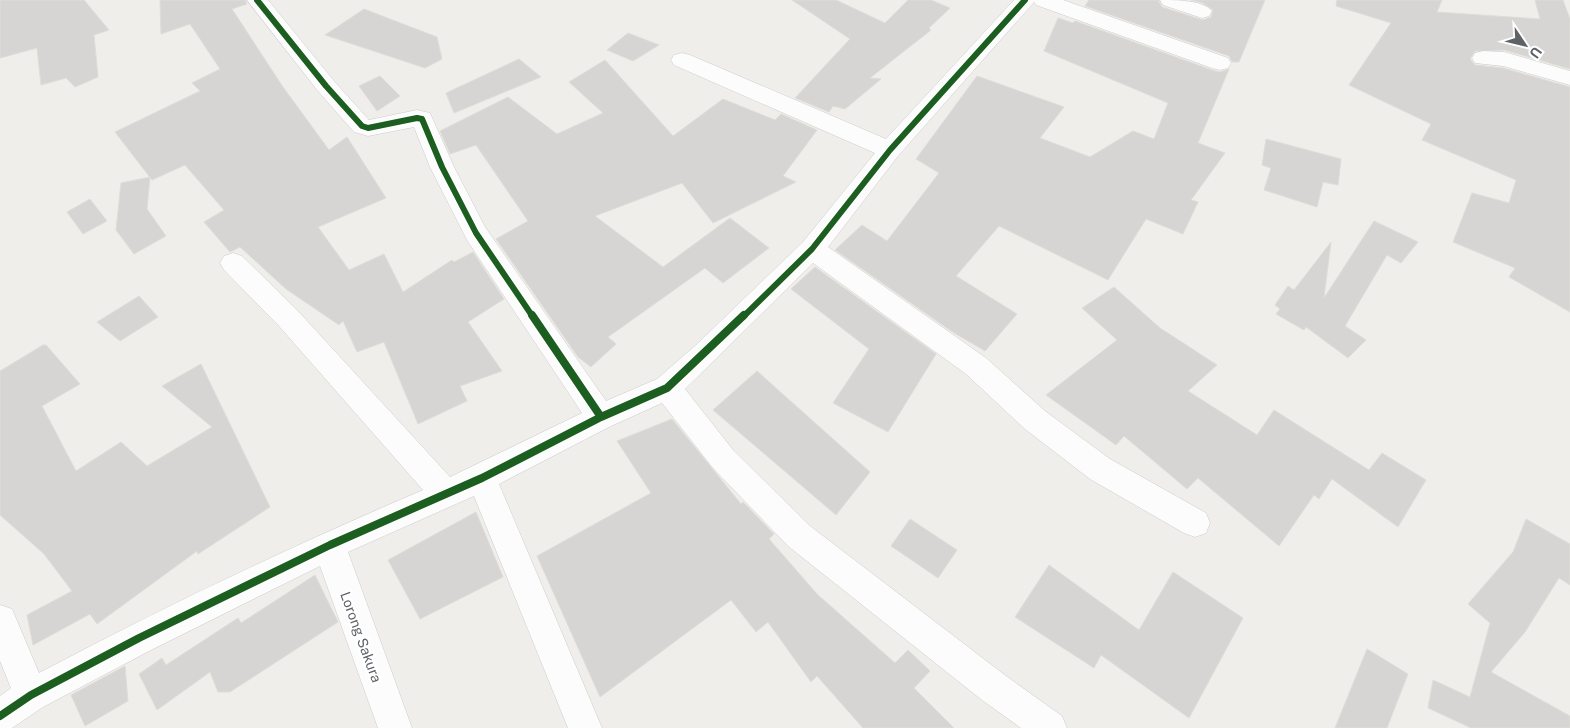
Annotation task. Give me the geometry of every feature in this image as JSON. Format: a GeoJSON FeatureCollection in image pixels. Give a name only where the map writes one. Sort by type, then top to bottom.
{"type":"FeatureCollection","features":[{"type":"Feature","properties":{"kind":"street"},"geometry":{"type":"LineString","coordinates":[[257,0],[326,86],[362,126],[368,128],[417,118],[422,119],[442,167],[476,233],[601,417]]}},
{"type":"Feature","properties":{"kind":"street"},"geometry":{"type":"LineString","coordinates":[[0,716],[31,696],[140,638],[330,545],[482,478],[601,417],[667,388],[705,354],[812,249],[855,197],[890,150],[1024,0]]}},
{"type":"Feature","properties":{"kind":"street"},"geometry":{"type":"LineString","coordinates":[[1043,0],[1220,64]]}},
{"type":"Feature","properties":{"kind":"street"},"geometry":{"type":"LineString","coordinates":[[1170,0],[1202,11]]}},
{"type":"Feature","properties":{"kind":"street"},"geometry":{"type":"LineString","coordinates":[[1483,58],[1519,62],[1570,78]]}},
{"type":"Feature","properties":{"kind":"street"},"geometry":{"type":"LineString","coordinates":[[682,60],[890,150]]}},
{"type":"Feature","properties":{"kind":"street"},"geometry":{"type":"LineString","coordinates":[[812,249],[976,366],[1035,420],[1100,469],[1195,523]]}},
{"type":"Feature","properties":{"kind":"street"},"geometry":{"type":"LineString","coordinates":[[233,263],[288,318],[445,493]]}},
{"type":"Feature","properties":{"kind":"street"},"geometry":{"type":"LineString","coordinates":[[667,388],[724,459],[799,536],[994,688],[1050,728]]}},
{"type":"Feature","properties":{"kind":"street"},"geometry":{"type":"LineString","coordinates":[[482,478],[585,728]]}},
{"type":"Feature","properties":{"kind":"street","name":"Lorong Sakura"},"geometry":{"type":"LineString","coordinates":[[330,545],[341,582],[395,728]]}},
{"type":"Feature","properties":{"kind":"street"},"geometry":{"type":"LineString","coordinates":[[0,621],[31,696]]}},
{"type":"Feature","properties":{"kind":"building"},"geometry":{"type":"Polygon","coordinates":[[[0,0],[84,0],[109,30],[94,35],[98,77],[75,87],[66,78],[41,85],[37,48],[0,58],[0,0]]]}},
{"type":"Feature","properties":{"kind":"building"},"geometry":{"type":"Polygon","coordinates":[[[160,0],[245,0],[247,4],[232,9],[283,87],[329,150],[347,137],[386,198],[318,227],[349,270],[384,254],[403,292],[452,260],[454,262],[473,252],[504,299],[468,322],[502,371],[460,386],[467,401],[418,424],[384,342],[357,352],[343,321],[339,325],[286,289],[240,247],[230,252],[204,222],[224,210],[185,165],[152,180],[115,132],[200,91],[192,83],[220,69],[190,24],[161,34],[160,0]]]}},
{"type":"Feature","properties":{"kind":"building"},"geometry":{"type":"Polygon","coordinates":[[[792,0],[836,0],[885,23],[908,0],[931,0],[950,8],[929,28],[931,30],[870,78],[881,79],[845,109],[833,106],[829,112],[795,98],[850,39],[792,0]]]}},
{"type":"Feature","properties":{"kind":"building"},"geometry":{"type":"Polygon","coordinates":[[[1089,0],[1158,0],[1162,7],[1203,20],[1211,17],[1213,10],[1203,3],[1191,0],[1265,0],[1239,62],[1232,62],[1229,56],[1085,6],[1089,0]]]}},
{"type":"Feature","properties":{"kind":"building"},"geometry":{"type":"Polygon","coordinates":[[[1337,0],[1442,0],[1437,12],[1540,19],[1535,0],[1563,0],[1570,19],[1570,69],[1504,50],[1475,51],[1470,59],[1475,65],[1503,68],[1570,87],[1570,312],[1509,277],[1515,268],[1453,242],[1472,193],[1509,203],[1516,180],[1422,140],[1431,124],[1349,85],[1391,23],[1336,6],[1337,0]]]}},
{"type":"Feature","properties":{"kind":"building"},"geometry":{"type":"Polygon","coordinates":[[[364,9],[437,37],[442,59],[425,68],[325,35],[364,9]]]}},
{"type":"Feature","properties":{"kind":"building"},"geometry":{"type":"Polygon","coordinates":[[[1058,18],[1073,23],[1075,21],[1212,70],[1220,72],[1229,69],[1198,143],[1225,153],[1191,200],[1198,202],[1183,234],[1146,219],[1108,280],[999,226],[956,276],[1017,314],[985,351],[951,331],[835,250],[862,225],[887,241],[939,173],[916,159],[977,76],[1064,107],[1040,138],[1090,157],[1133,131],[1154,139],[1168,103],[1044,51],[1058,18]]]}},
{"type":"Feature","properties":{"kind":"building"},"geometry":{"type":"Polygon","coordinates":[[[628,33],[659,45],[633,61],[607,50],[628,33]]]}},
{"type":"Feature","properties":{"kind":"building"},"geometry":{"type":"Polygon","coordinates":[[[519,59],[541,77],[454,113],[446,93],[519,59]]]}},
{"type":"Feature","properties":{"kind":"building"},"geometry":{"type":"Polygon","coordinates":[[[605,60],[673,136],[723,99],[775,120],[781,114],[817,130],[783,176],[796,182],[713,223],[682,183],[595,216],[663,267],[730,218],[769,248],[723,283],[705,268],[608,337],[616,344],[591,367],[578,357],[496,239],[528,221],[476,145],[450,154],[440,131],[508,97],[557,134],[603,113],[569,82],[605,60]]]}},
{"type":"Feature","properties":{"kind":"building"},"geometry":{"type":"Polygon","coordinates":[[[380,76],[400,96],[377,111],[359,86],[380,76]]]}},
{"type":"Feature","properties":{"kind":"building"},"geometry":{"type":"Polygon","coordinates":[[[1266,139],[1341,159],[1338,185],[1323,182],[1317,207],[1264,190],[1271,168],[1262,165],[1266,139]]]}},
{"type":"Feature","properties":{"kind":"building"},"geometry":{"type":"Polygon","coordinates":[[[150,177],[147,209],[166,236],[134,254],[116,230],[121,183],[150,177]]]}},
{"type":"Feature","properties":{"kind":"building"},"geometry":{"type":"Polygon","coordinates":[[[90,199],[107,221],[83,234],[67,212],[90,199]]]}},
{"type":"Feature","properties":{"kind":"building"},"geometry":{"type":"Polygon","coordinates":[[[1374,221],[1418,242],[1401,263],[1387,255],[1345,326],[1366,340],[1348,358],[1306,327],[1304,330],[1276,314],[1280,309],[1275,305],[1288,286],[1294,290],[1331,242],[1324,298],[1374,221]]]}},
{"type":"Feature","properties":{"kind":"building"},"geometry":{"type":"Polygon","coordinates":[[[815,267],[936,354],[888,432],[833,403],[869,349],[791,289],[815,267]]]}},
{"type":"Feature","properties":{"kind":"building"},"geometry":{"type":"Polygon","coordinates":[[[1114,287],[1160,328],[1217,365],[1188,391],[1257,435],[1274,410],[1369,470],[1382,453],[1426,480],[1398,527],[1332,479],[1319,499],[1314,495],[1279,546],[1198,478],[1187,489],[1124,436],[1116,445],[1046,395],[1117,340],[1082,308],[1114,287]]]}},
{"type":"Feature","properties":{"kind":"building"},"geometry":{"type":"Polygon","coordinates":[[[139,296],[158,317],[120,341],[97,322],[139,296]]]}},
{"type":"Feature","properties":{"kind":"building"},"geometry":{"type":"Polygon","coordinates":[[[46,345],[80,384],[42,406],[76,471],[121,442],[147,466],[212,427],[162,386],[201,364],[270,507],[198,554],[197,551],[97,624],[90,614],[33,645],[27,615],[72,591],[44,554],[0,515],[0,371],[46,345]]]}},
{"type":"Feature","properties":{"kind":"building"},"geometry":{"type":"Polygon","coordinates":[[[757,371],[870,472],[836,515],[713,410],[757,371]]]}},
{"type":"Feature","properties":{"kind":"building"},"geometry":{"type":"Polygon","coordinates":[[[672,419],[741,504],[743,502],[774,534],[769,539],[817,594],[895,663],[908,650],[930,671],[914,688],[954,728],[863,728],[817,676],[811,682],[768,622],[756,632],[731,600],[600,697],[537,556],[651,493],[617,441],[672,419]]]}},
{"type":"Feature","properties":{"kind":"building"},"geometry":{"type":"Polygon","coordinates":[[[476,512],[503,577],[420,619],[388,560],[476,512]]]}},
{"type":"Feature","properties":{"kind":"building"},"geometry":{"type":"Polygon","coordinates":[[[910,519],[957,550],[938,578],[891,546],[910,519]]]}},
{"type":"Feature","properties":{"kind":"building"},"geometry":{"type":"Polygon","coordinates":[[[1526,519],[1570,544],[1570,585],[1559,578],[1525,632],[1491,672],[1570,716],[1570,728],[1471,728],[1428,708],[1433,680],[1470,697],[1490,623],[1468,604],[1513,552],[1526,519]]]}},
{"type":"Feature","properties":{"kind":"building"},"geometry":{"type":"Polygon","coordinates":[[[1049,565],[1139,630],[1173,572],[1243,618],[1189,718],[1101,655],[1094,668],[1015,617],[1049,565]]]}},
{"type":"Feature","properties":{"kind":"building"},"geometry":{"type":"Polygon","coordinates":[[[315,575],[338,622],[230,692],[218,692],[210,672],[157,710],[139,674],[162,658],[166,665],[238,618],[241,623],[315,575]]]}},
{"type":"Feature","properties":{"kind":"building"},"geometry":{"type":"Polygon","coordinates":[[[1367,649],[1408,674],[1387,728],[1335,728],[1367,649]]]}},
{"type":"Feature","properties":{"kind":"building"},"geometry":{"type":"Polygon","coordinates":[[[125,666],[128,701],[85,726],[71,695],[125,666]]]}},
{"type":"Feature","properties":{"kind":"cycle path"},"geometry":{"type":"LineString","coordinates":[[257,0],[326,86],[362,126],[368,128],[417,118],[422,119],[442,167],[476,233],[601,417]]}},
{"type":"Feature","properties":{"kind":"cycle path"},"geometry":{"type":"LineString","coordinates":[[0,716],[31,695],[139,638],[330,545],[482,478],[601,417],[667,388],[705,354],[812,249],[855,197],[890,150],[1025,0]]}}]}
